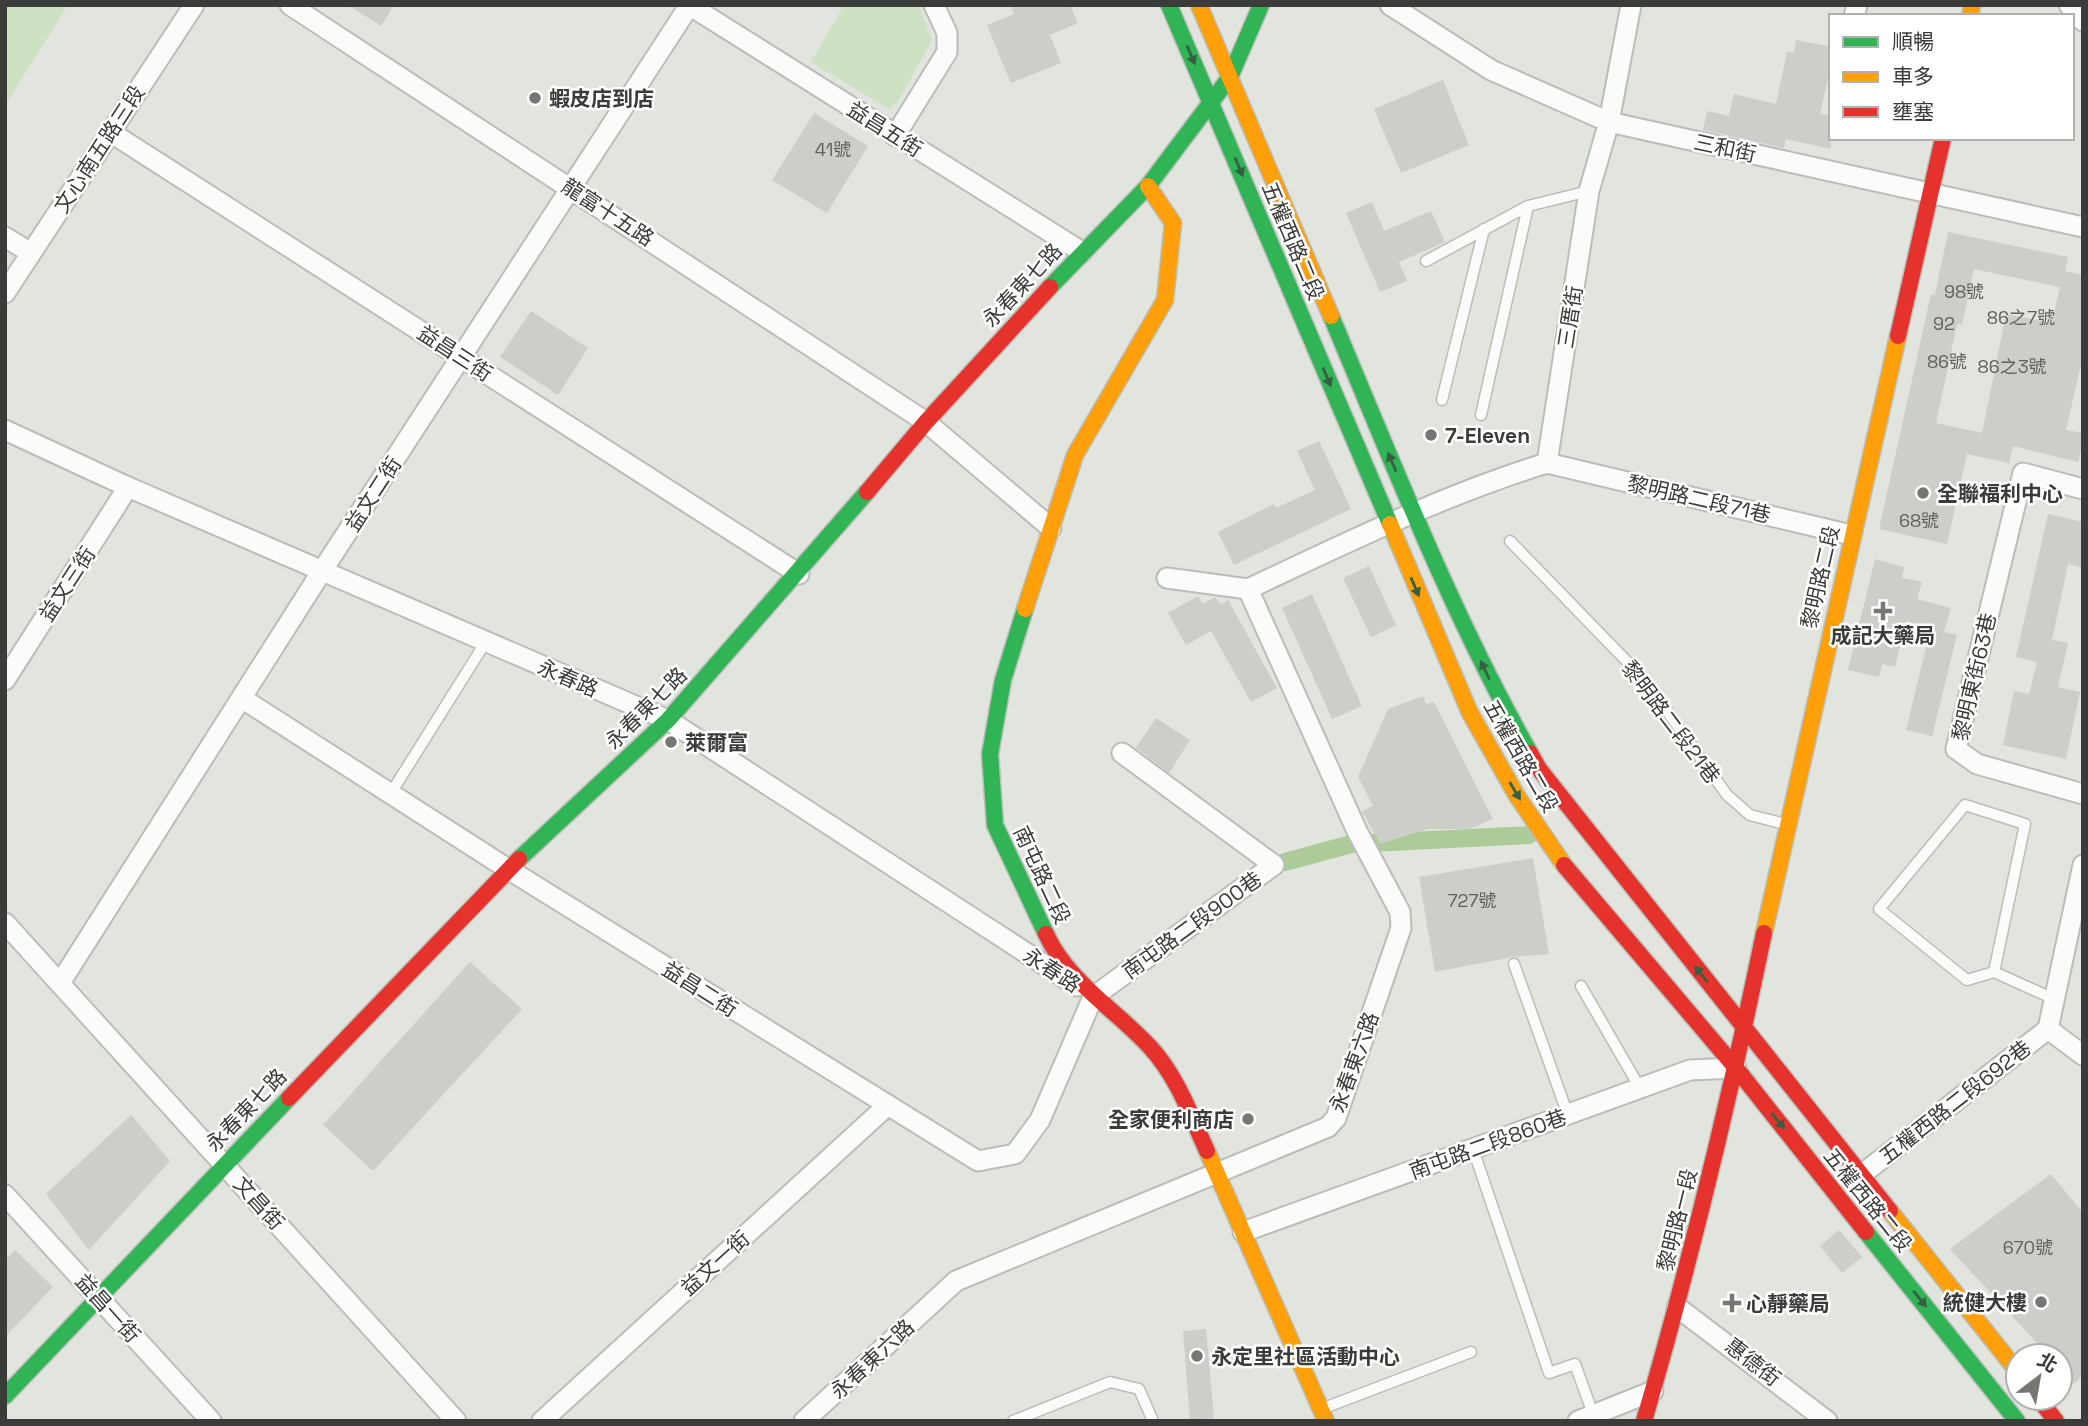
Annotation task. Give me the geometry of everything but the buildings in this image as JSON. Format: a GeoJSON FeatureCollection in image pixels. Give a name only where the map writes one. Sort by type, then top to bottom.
{"type":"FeatureCollection","features":[{"type":"Feature","properties":{"kind":"main road","name":"五權西路二段"},"geometry":{"type":"LineString","coordinates":[[1169,5],[1470,713],[1517,796],[1566,868],[1736,1068],[2017,1421]]}},
{"type":"Feature","properties":{"kind":"main road","name":"五權西路二段"},"geometry":{"type":"LineString","coordinates":[[1199,5],[1413,512],[1497,695],[1539,769],[2004,1354]]}},
{"type":"Feature","properties":{"kind":"main road","name":"永春東七路"},"geometry":{"type":"LineString","coordinates":[[5,1396],[223,1164],[508,869],[668,720],[799,574],[926,422],[1082,252],[1148,186],[1230,77],[1261,5]]}},
{"type":"Feature","properties":{"kind":"main road","name":"黎明路二段"},"geometry":{"type":"LineString","coordinates":[[1744,1027],[1786,824],[1943,140]]}},
{"type":"Feature","properties":{"kind":"main road","name":"南屯路二段"},"geometry":{"type":"LineString","coordinates":[[1148,186],[1173,223],[1165,300],[1075,455],[1003,680],[990,754],[993,816],[1048,939],[1093,996],[1133,1029],[1162,1062],[1182,1095],[1324,1415]]}},
{"type":"Feature","properties":{"kind":"main road","name":"黎明路一段"},"geometry":{"type":"LineString","coordinates":[[1644,1421],[1677,1307],[1744,1027]]}},
{"type":"Feature","properties":{"kind":"street","name":"文心南五路三段"},"geometry":{"type":"LineString","coordinates":[[5,293],[194,5]]}},
{"type":"Feature","properties":{"kind":"street","name":"龍富十五路"},"geometry":{"type":"LineString","coordinates":[[290,5],[926,422],[1051,528]]}},
{"type":"Feature","properties":{"kind":"street","name":"益文二街"},"geometry":{"type":"LineString","coordinates":[[60,983],[322,571],[463,358],[689,5]]}},
{"type":"Feature","properties":{"kind":"street","name":"益昌五街"},"geometry":{"type":"LineString","coordinates":[[689,5],[1082,252]]}},
{"type":"Feature","properties":{"kind":"street"},"geometry":{"type":"LineString","coordinates":[[895,136],[947,52],[947,33],[934,5]]}},
{"type":"Feature","properties":{"kind":"street","name":"三和街"},"geometry":{"type":"LineString","coordinates":[[1391,5],[1491,70],[1609,122],[2083,227]]}},
{"type":"Feature","properties":{"kind":"street","name":"三厝街"},"geometry":{"type":"LineString","coordinates":[[1548,463],[1589,191],[1609,122],[1631,5]]}},
{"type":"Feature","properties":{"kind":"street"},"geometry":{"type":"LineString","coordinates":[[2069,5],[2083,21]]}},
{"type":"Feature","properties":{"kind":"street","name":"益昌三街"},"geometry":{"type":"LineString","coordinates":[[110,132],[799,574]]}},
{"type":"Feature","properties":{"kind":"street"},"geometry":{"type":"LineString","coordinates":[[5,237],[31,253]]}},
{"type":"Feature","properties":{"kind":"street","name":"永春路"},"geometry":{"type":"LineString","coordinates":[[5,430],[128,487],[668,720],[1093,996]]}},
{"type":"Feature","properties":{"kind":"street"},"geometry":{"type":"LineString","coordinates":[[1167,578],[1248,589],[1413,512],[1483,483],[1548,463]]}},
{"type":"Feature","properties":{"kind":"street","name":"黎明路二段71巷"},"geometry":{"type":"LineString","coordinates":[[1548,463],[1851,536]]}},
{"type":"Feature","properties":{"kind":"street","name":"黎明東街63巷"},"geometry":{"type":"LineString","coordinates":[[2083,489],[2023,473],[1956,749],[1977,764],[2083,794]]}},
{"type":"Feature","properties":{"kind":"street","name":"益文三街"},"geometry":{"type":"LineString","coordinates":[[5,680],[128,487]]}},
{"type":"Feature","properties":{"kind":"street","name":"永春東六路"},"geometry":{"type":"LineString","coordinates":[[804,1421],[956,1281],[1328,1127],[1336,1118],[1401,928],[1400,912],[1357,831],[1248,589]]}},
{"type":"Feature","properties":{"kind":"street","name":"益昌二街"},"geometry":{"type":"LineString","coordinates":[[243,699],[508,869],[978,1161],[1015,1154],[1040,1120],[1093,996]]}},
{"type":"Feature","properties":{"kind":"street","name":"南屯路二段900巷"},"geometry":{"type":"LineString","coordinates":[[1093,996],[1274,865],[1122,753]]}},
{"type":"Feature","properties":{"kind":"street"},"geometry":{"type":"LineString","coordinates":[[2083,865],[2048,1029],[2083,1055]]}},
{"type":"Feature","properties":{"kind":"street","name":"文昌街"},"geometry":{"type":"LineString","coordinates":[[5,923],[456,1421]]}},
{"type":"Feature","properties":{"kind":"street","name":"五權西路二段692巷"},"geometry":{"type":"LineString","coordinates":[[1861,1175],[2048,1029]]}},
{"type":"Feature","properties":{"kind":"street","name":"南屯路二段860巷"},"geometry":{"type":"LineString","coordinates":[[1243,1232],[1690,1070],[1736,1068]]}},
{"type":"Feature","properties":{"kind":"street","name":"益文一街"},"geometry":{"type":"LineString","coordinates":[[542,1421],[888,1105]]}},
{"type":"Feature","properties":{"kind":"street","name":"益昌一街"},"geometry":{"type":"LineString","coordinates":[[6,1198],[211,1421]]}},
{"type":"Feature","properties":{"kind":"street","name":"惠德街"},"geometry":{"type":"LineString","coordinates":[[1677,1307],[1827,1421]]}},
{"type":"Feature","properties":{"kind":"street"},"geometry":{"type":"LineString","coordinates":[[1585,1418],[1653,1391]]}},
{"type":"Feature","properties":{"kind":"lane"},"geometry":{"type":"LineString","coordinates":[[1426,261],[1528,206],[1589,191]]}},
{"type":"Feature","properties":{"kind":"lane"},"geometry":{"type":"LineString","coordinates":[[1481,415],[1528,206]]}},
{"type":"Feature","properties":{"kind":"lane"},"geometry":{"type":"LineString","coordinates":[[1442,400],[1484,229]]}},
{"type":"Feature","properties":{"kind":"lane","name":"黎明路二段21巷"},"geometry":{"type":"LineString","coordinates":[[1510,541],[1644,680],[1727,795],[1750,816],[1786,824]]}},
{"type":"Feature","properties":{"kind":"lane"},"geometry":{"type":"LineString","coordinates":[[391,793],[485,643]]}},
{"type":"Feature","properties":{"kind":"lane"},"geometry":{"type":"LineString","coordinates":[[1994,972],[2025,824],[1965,805],[1878,909],[1967,980],[1994,972],[2054,999]]}},
{"type":"Feature","properties":{"kind":"lane"},"geometry":{"type":"LineString","coordinates":[[1514,964],[1568,1115]]}},
{"type":"Feature","properties":{"kind":"lane"},"geometry":{"type":"LineString","coordinates":[[1581,986],[1640,1089]]}},
{"type":"Feature","properties":{"kind":"lane"},"geometry":{"type":"LineString","coordinates":[[1473,1149],[1549,1373],[1575,1364],[1585,1418]]}},
{"type":"Feature","properties":{"kind":"lane"},"geometry":{"type":"LineString","coordinates":[[1324,1415],[1471,1352]]}},
{"type":"Feature","properties":{"kind":"lane"},"geometry":{"type":"LineString","coordinates":[[1016,1420],[1110,1382],[1139,1389],[1153,1421]]}},
{"type":"Feature","properties":{"kind":"green space"},"geometry":{"type":"Polygon","coordinates":[[[5,5],[68,5],[5,105],[5,5]]]}},
{"type":"Feature","properties":{"kind":"green space"},"geometry":{"type":"Polygon","coordinates":[[[844,5],[919,5],[932,40],[898,102],[889,109],[811,62],[844,5]]]}},
{"type":"Feature","properties":{"kind":"waterway"},"geometry":{"type":"LineString","coordinates":[[1285,862],[1351,844],[1529,835]]}},
{"type":"Feature","properties":{"kind":"traffic: fast"},"geometry":{"type":"LineString","coordinates":[[1169,5],[1390,524]]}},
{"type":"Feature","properties":{"kind":"traffic: fast"},"geometry":{"type":"LineString","coordinates":[[1050,287],[1148,186],[1230,77],[1261,5]]}},
{"type":"Feature","properties":{"kind":"traffic: fast"},"geometry":{"type":"LineString","coordinates":[[1331,316],[1449,592],[1530,753]]}},
{"type":"Feature","properties":{"kind":"traffic: fast"},"geometry":{"type":"LineString","coordinates":[[519,859],[668,720],[867,492]]}},
{"type":"Feature","properties":{"kind":"traffic: fast"},"geometry":{"type":"LineString","coordinates":[[1025,609],[1003,680],[990,754],[995,825],[1046,934]]}},
{"type":"Feature","properties":{"kind":"traffic: fast"},"geometry":{"type":"LineString","coordinates":[[5,1396],[289,1098]]}},
{"type":"Feature","properties":{"kind":"traffic: fast"},"geometry":{"type":"LineString","coordinates":[[1866,1232],[2017,1421]]}},
{"type":"Feature","properties":{"kind":"traffic: slow"},"geometry":{"type":"LineString","coordinates":[[1199,5],[1331,316]]}},
{"type":"Feature","properties":{"kind":"traffic: slow"},"geometry":{"type":"LineString","coordinates":[[1970,14],[1972,5]]}},
{"type":"Feature","properties":{"kind":"traffic: slow"},"geometry":{"type":"LineString","coordinates":[[1025,609],[1075,455],[1165,300],[1173,223],[1148,186]]}},
{"type":"Feature","properties":{"kind":"traffic: slow"},"geometry":{"type":"LineString","coordinates":[[1764,933],[1898,336]]}},
{"type":"Feature","properties":{"kind":"traffic: slow"},"geometry":{"type":"LineString","coordinates":[[1390,524],[1470,713],[1517,796],[1564,865]]}},
{"type":"Feature","properties":{"kind":"traffic: slow"},"geometry":{"type":"LineString","coordinates":[[1207,1151],[1326,1421]]}},
{"type":"Feature","properties":{"kind":"traffic: slow"},"geometry":{"type":"LineString","coordinates":[[1890,1211],[2004,1354]]}},
{"type":"Feature","properties":{"kind":"traffic: jam"},"geometry":{"type":"LineString","coordinates":[[1898,336],[1943,140]]}},
{"type":"Feature","properties":{"kind":"traffic: jam"},"geometry":{"type":"LineString","coordinates":[[867,492],[926,422],[1050,287]]}},
{"type":"Feature","properties":{"kind":"traffic: jam"},"geometry":{"type":"LineString","coordinates":[[1530,753],[1539,769],[1890,1211]]}},
{"type":"Feature","properties":{"kind":"traffic: jam"},"geometry":{"type":"LineString","coordinates":[[289,1098],[519,859]]}},
{"type":"Feature","properties":{"kind":"traffic: jam"},"geometry":{"type":"LineString","coordinates":[[1564,865],[1736,1068],[1866,1232]]}},
{"type":"Feature","properties":{"kind":"traffic: jam"},"geometry":{"type":"LineString","coordinates":[[1644,1421],[1709,1178],[1764,933]]}},
{"type":"Feature","properties":{"kind":"traffic: jam"},"geometry":{"type":"LineString","coordinates":[[1046,934],[1067,967],[1160,1058],[1183,1097],[1207,1151]]}},
{"type":"Feature","properties":{"kind":"traffic: jam"},"geometry":{"type":"LineString","coordinates":[[2049,1412],[2056,1421]]}},
{"type":"Feature","properties":{"kind":"place","name":"蝦皮店到店"},"geometry":{"type":"Point","coordinates":[535,98]}},
{"type":"Feature","properties":{"kind":"place","name":"7-Eleven"},"geometry":{"type":"Point","coordinates":[1431,435]}},
{"type":"Feature","properties":{"kind":"place","name":"全聯福利中心"},"geometry":{"type":"Point","coordinates":[1923,493]}},
{"type":"Feature","properties":{"kind":"place","name":"成記大藥局"},"geometry":{"type":"Point","coordinates":[1883,611]}},
{"type":"Feature","properties":{"kind":"place","name":"萊爾富"},"geometry":{"type":"Point","coordinates":[671,742]}},
{"type":"Feature","properties":{"kind":"place","name":"全家便利商店"},"geometry":{"type":"Point","coordinates":[1248,1119]}},
{"type":"Feature","properties":{"kind":"place","name":"統健大樓"},"geometry":{"type":"Point","coordinates":[2041,1302]}},
{"type":"Feature","properties":{"kind":"place","name":"心靜藥局"},"geometry":{"type":"Point","coordinates":[1732,1303]}},
{"type":"Feature","properties":{"kind":"place","name":"永定里社區活動中心"},"geometry":{"type":"Point","coordinates":[1197,1356]}}]}
